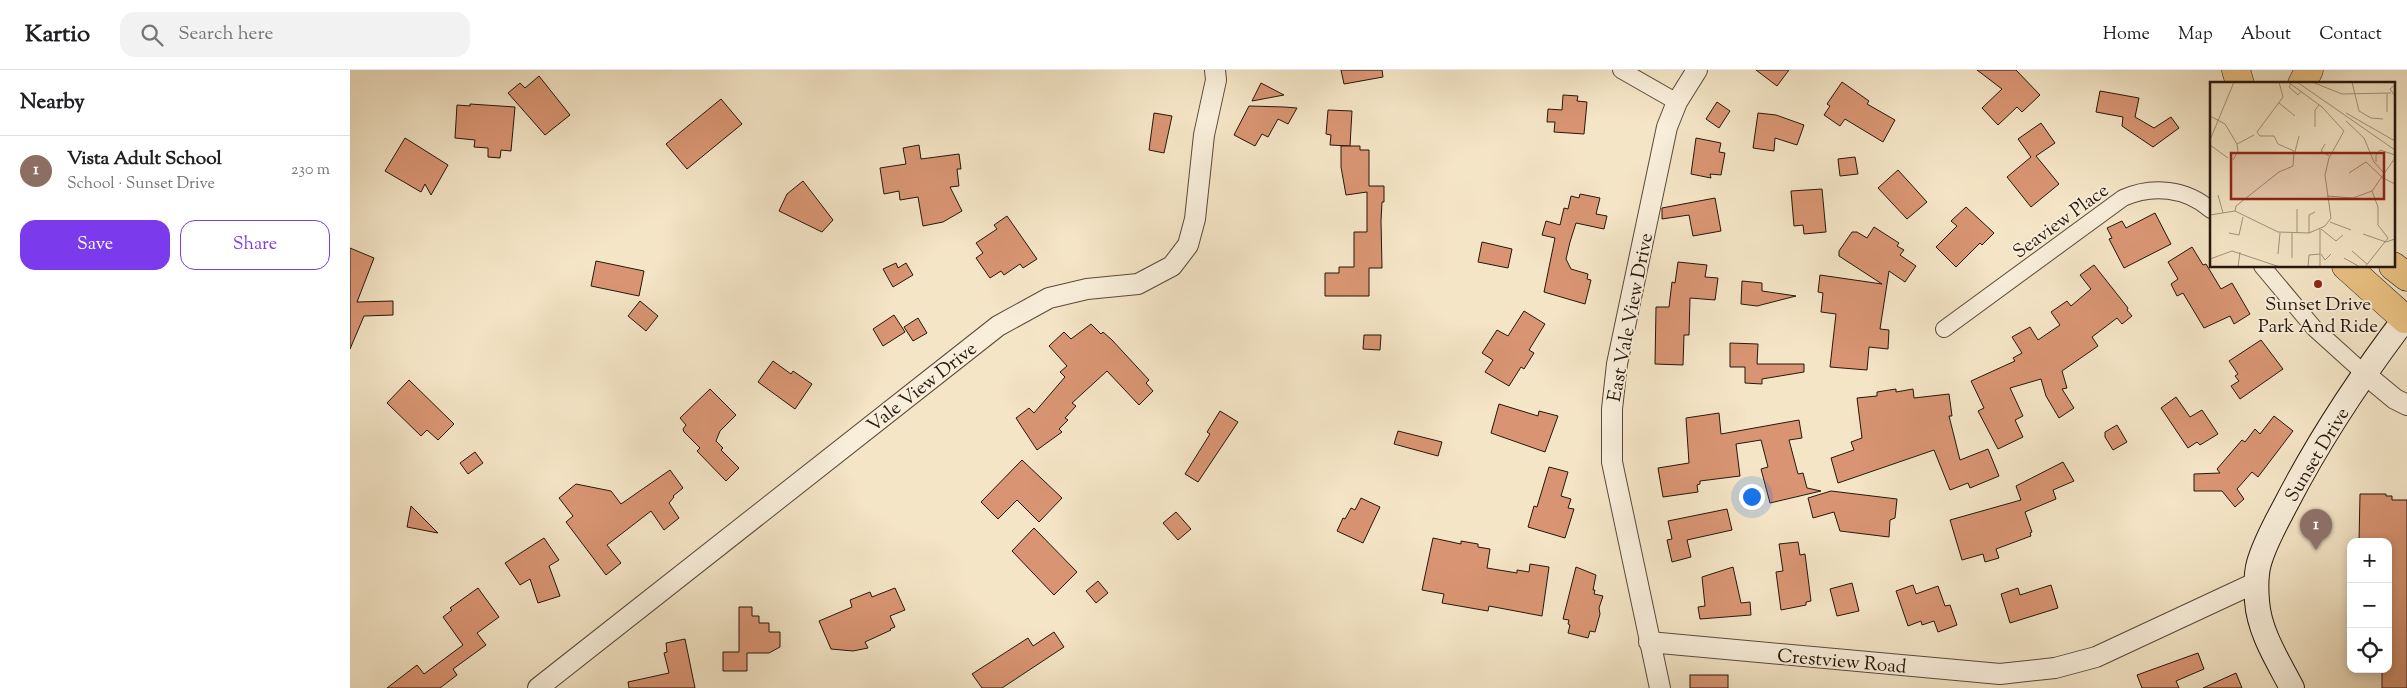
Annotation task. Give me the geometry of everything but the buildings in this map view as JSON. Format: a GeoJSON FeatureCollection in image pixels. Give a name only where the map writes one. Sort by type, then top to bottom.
{"type":"FeatureCollection","features":[{"type":"Feature","properties":{"kind":"highway"},"geometry":{"type":"LineString","coordinates":[[2303,82],[2309,70]]}},
{"type":"Feature","properties":{"kind":"highway"},"geometry":{"type":"LineString","coordinates":[[2394,267],[2407,277]]}},
{"type":"Feature","properties":{"kind":"highway"},"geometry":{"type":"LineString","coordinates":[[2348,268],[2406,317]]}},
{"type":"Feature","properties":{"kind":"main road","name":"Sunset Drive"},"geometry":{"type":"LineString","coordinates":[[2292,688],[2266,639],[2257,602],[2259,564],[2269,538],[2305,466],[2406,317]]}},
{"type":"Feature","properties":{"kind":"street","name":"Vale View Drive"},"geometry":{"type":"LineString","coordinates":[[538,688],[998,326],[1049,298],[1087,289],[1138,284],[1172,266],[1188,245],[1195,219],[1204,135],[1216,80],[1215,70]]}},
{"type":"Feature","properties":{"kind":"street"},"geometry":{"type":"LineString","coordinates":[[1620,70],[1677,102]]}},
{"type":"Feature","properties":{"kind":"street","name":"East Vale View Drive"},"geometry":{"type":"LineString","coordinates":[[1660,688],[1612,462],[1612,409],[1617,364],[1664,137],[1677,102],[1697,70]]}},
{"type":"Feature","properties":{"kind":"street","name":"Seaview Place"},"geometry":{"type":"LineString","coordinates":[[1944,329],[2123,198],[2135,193],[2170,190],[2201,201],[2210,209]]}},
{"type":"Feature","properties":{"kind":"street"},"geometry":{"type":"LineString","coordinates":[[2264,268],[2314,328],[2366,375],[2395,399],[2407,405]]}},
{"type":"Feature","properties":{"kind":"street","name":"Crestview Road"},"geometry":{"type":"LineString","coordinates":[[1649,642],[2000,674],[2055,668],[2096,657],[2257,582]]}},
{"type":"Feature","properties":{"kind":"place","name":"Sunset Drive Park And Ride"},"geometry":{"type":"Point","coordinates":[2318,284]}},
{"type":"Feature","properties":{"kind":"place","name":"Vista Adult School"},"geometry":{"type":"Point","coordinates":[2316,550]}}]}
